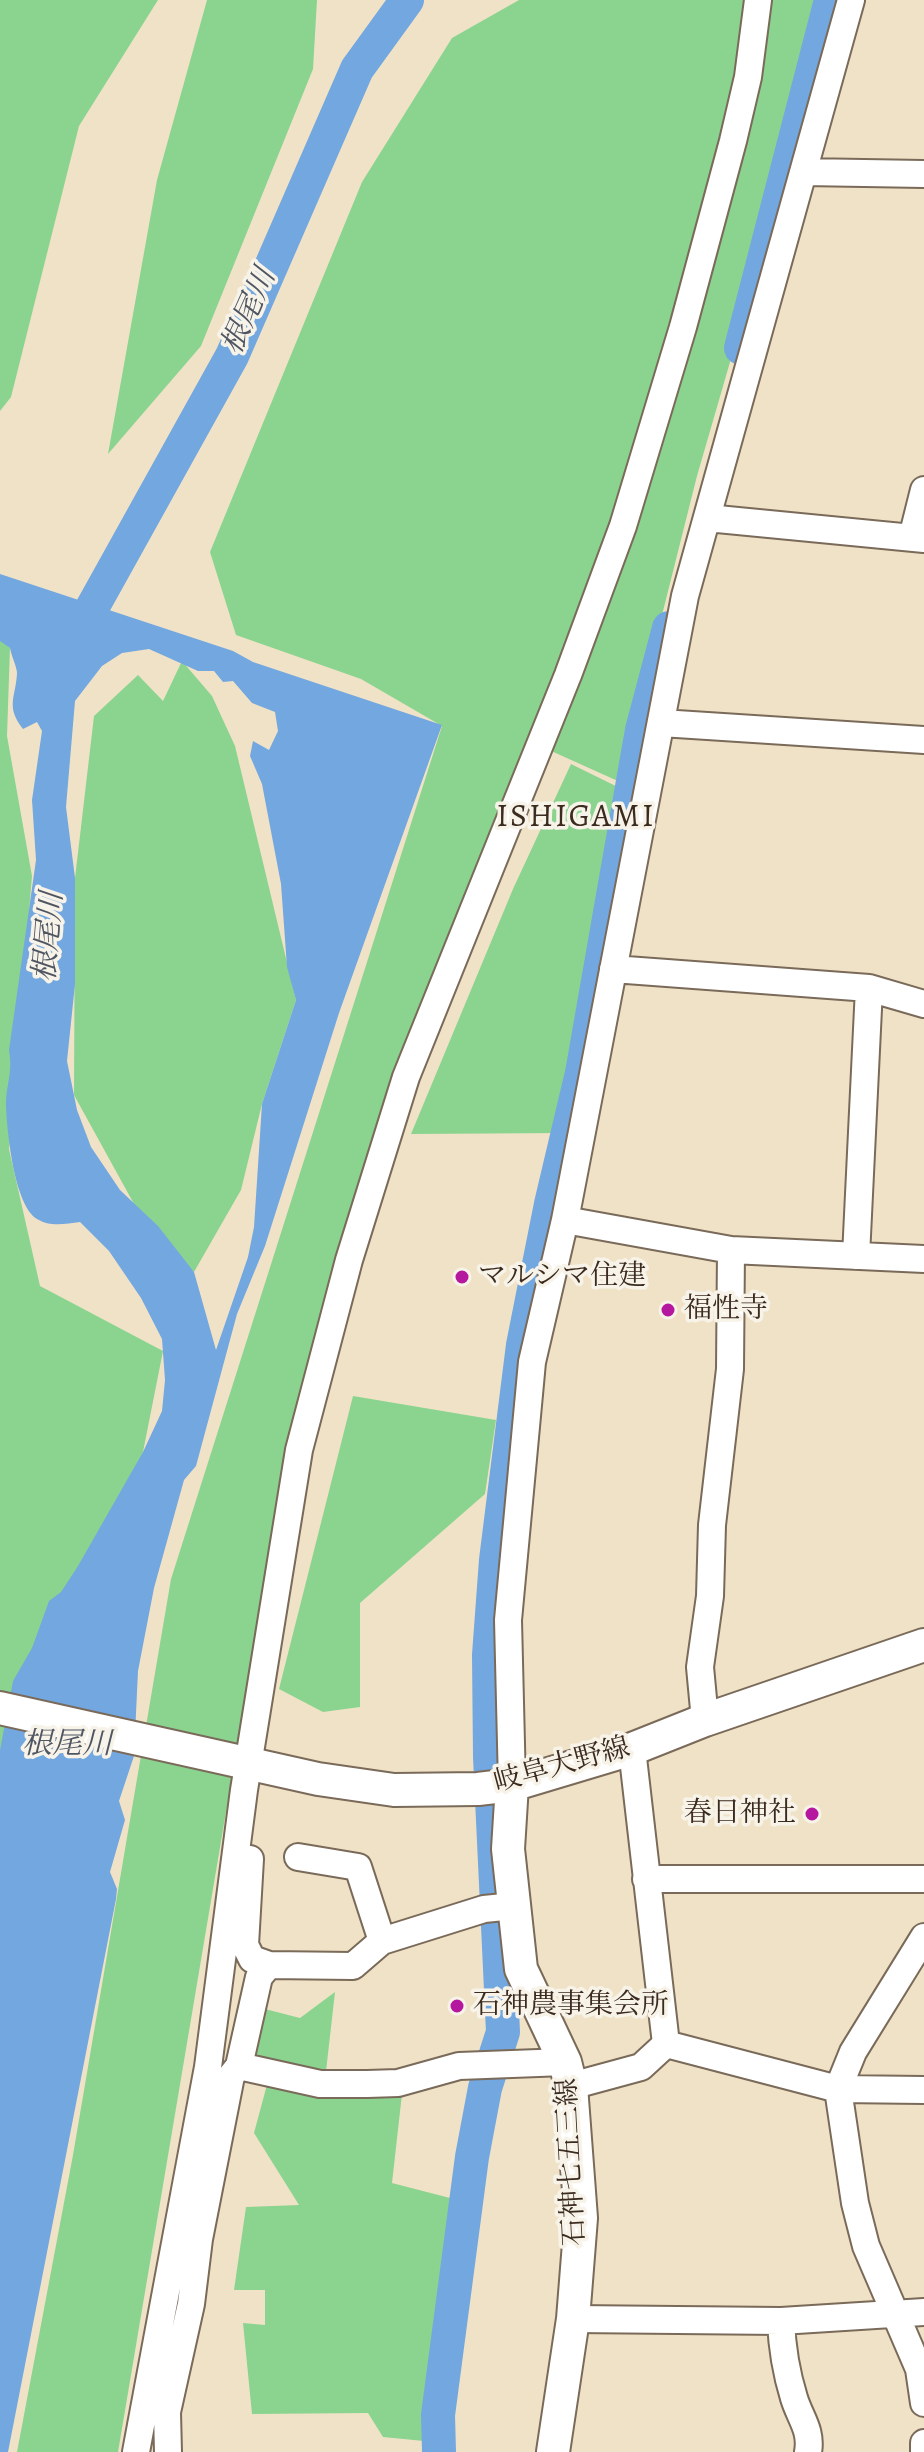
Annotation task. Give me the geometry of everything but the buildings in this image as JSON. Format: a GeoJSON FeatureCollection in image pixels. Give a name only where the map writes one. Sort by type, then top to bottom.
{"type":"FeatureCollection","features":[{"type":"Feature","properties":{"kind":"main road","name":"岐阜大野線"},"geometry":{"type":"LineString","coordinates":[[0,1708],[318,1779],[394,1790],[498,1786],[632,1749],[705,1720],[924,1645]]}},
{"type":"Feature","properties":{"kind":"main road","name":"石神七五三線"},"geometry":{"type":"LineString","coordinates":[[498,1786],[508,1849],[501,1907],[521,1969],[568,2074],[581,2218],[573,2319],[553,2452]]}},
{"type":"Feature","properties":{"kind":"street"},"geometry":{"type":"LineString","coordinates":[[136,2452],[208,2067],[240,1825],[239,1760],[299,1450],[349,1260],[406,1077],[568,675],[623,526],[683,327],[733,141],[748,77],[758,0]]}},
{"type":"Feature","properties":{"kind":"street"},"geometry":{"type":"LineString","coordinates":[[498,1786],[508,1620],[532,1362],[565,1220],[639,819],[685,596],[851,0]]}},
{"type":"Feature","properties":{"kind":"street"},"geometry":{"type":"LineString","coordinates":[[804,172],[924,174]]}},
{"type":"Feature","properties":{"kind":"street"},"geometry":{"type":"LineString","coordinates":[[707,518],[918,538],[924,490]]}},
{"type":"Feature","properties":{"kind":"street"},"geometry":{"type":"LineString","coordinates":[[661,723],[924,740]]}},
{"type":"Feature","properties":{"kind":"street"},"geometry":{"type":"LineString","coordinates":[[613,969],[869,988],[924,1004]]}},
{"type":"Feature","properties":{"kind":"street"},"geometry":{"type":"LineString","coordinates":[[856,1256],[869,988]]}},
{"type":"Feature","properties":{"kind":"street"},"geometry":{"type":"LineString","coordinates":[[565,1220],[731,1250],[924,1259]]}},
{"type":"Feature","properties":{"kind":"street"},"geometry":{"type":"LineString","coordinates":[[705,1720],[700,1667],[730,1369],[731,1250]]}},
{"type":"Feature","properties":{"kind":"street"},"geometry":{"type":"LineString","coordinates":[[632,1749],[666,2044]]}},
{"type":"Feature","properties":{"kind":"street"},"geometry":{"type":"LineString","coordinates":[[240,1825],[250,1847],[245,1945],[252,1959],[269,1965],[353,1966],[382,1941],[501,1907]]}},
{"type":"Feature","properties":{"kind":"street"},"geometry":{"type":"LineString","coordinates":[[298,1857],[358,1867],[382,1941]]}},
{"type":"Feature","properties":{"kind":"street"},"geometry":{"type":"LineString","coordinates":[[646,1879],[924,1879]]}},
{"type":"Feature","properties":{"kind":"street"},"geometry":{"type":"LineString","coordinates":[[924,1937],[853,2052],[838,2089],[855,2203],[866,2246],[919,2369],[924,2403]]}},
{"type":"Feature","properties":{"kind":"street"},"geometry":{"type":"LineString","coordinates":[[168,2452],[167,2412],[191,2304],[199,2239],[231,2076],[239,2066],[259,1977],[269,1965]]}},
{"type":"Feature","properties":{"kind":"street"},"geometry":{"type":"LineString","coordinates":[[239,2066],[320,2084],[398,2083],[459,2066],[568,2074],[641,2067],[666,2044]]}},
{"type":"Feature","properties":{"kind":"street"},"geometry":{"type":"LineString","coordinates":[[666,2044],[838,2089],[924,2090]]}},
{"type":"Feature","properties":{"kind":"street"},"geometry":{"type":"LineString","coordinates":[[573,2319],[781,2321],[924,2312]]}},
{"type":"Feature","properties":{"kind":"street"},"geometry":{"type":"LineString","coordinates":[[781,2321],[784,2362],[795,2401],[811,2436],[808,2452]]}},
{"type":"Feature","properties":{"kind":"street"},"geometry":{"type":"LineString","coordinates":[[924,2443],[924,2452]]}},
{"type":"Feature","properties":{"kind":"green space"},"geometry":{"type":"Polygon","coordinates":[[[0,0],[158,0],[79,126],[11,397],[0,411],[0,0]]]}},
{"type":"Feature","properties":{"kind":"green space"},"geometry":{"type":"Polygon","coordinates":[[[207,0],[317,0],[313,69],[201,346],[108,454],[157,180],[207,0]]]}},
{"type":"Feature","properties":{"kind":"green space"},"geometry":{"type":"Polygon","coordinates":[[[519,0],[825,0],[786,169],[697,476],[620,782],[529,741],[288,1475],[241,1723],[118,2452],[17,2452],[73,2155],[171,1579],[442,726],[361,679],[236,635],[210,552],[362,182],[452,38],[519,0]]]}},
{"type":"Feature","properties":{"kind":"green space"},"geometry":{"type":"Polygon","coordinates":[[[0,639],[10,648],[7,736],[32,876],[9,1149],[40,1286],[163,1351],[143,1452],[0,1762],[0,639]]]}},
{"type":"Feature","properties":{"kind":"green space"},"geometry":{"type":"Polygon","coordinates":[[[182,661],[212,696],[235,746],[296,1000],[262,1104],[241,1190],[194,1272],[134,1204],[74,1095],[75,878],[94,716],[138,675],[163,701],[182,661]]]}},
{"type":"Feature","properties":{"kind":"green space"},"geometry":{"type":"Polygon","coordinates":[[[571,764],[628,792],[564,1133],[411,1134],[513,889],[571,764]]]}},
{"type":"Feature","properties":{"kind":"green space"},"geometry":{"type":"Polygon","coordinates":[[[353,1396],[496,1420],[485,1494],[360,1603],[360,1707],[323,1712],[279,1689],[353,1396]]]}},
{"type":"Feature","properties":{"kind":"green space"},"geometry":{"type":"Polygon","coordinates":[[[335,1992],[324,2089],[402,2094],[392,2183],[450,2198],[424,2441],[383,2437],[368,2413],[252,2414],[243,2323],[265,2325],[265,2290],[234,2290],[246,2207],[299,2205],[254,2133],[272,2066],[248,2056],[261,2008],[300,2018],[335,1992]]]}},
{"type":"Feature","properties":{"kind":"water"},"geometry":{"type":"Polygon","coordinates":[[[0,574],[233,651],[253,662],[442,725],[339,1013],[265,1246],[237,1314],[196,1466],[184,1480],[154,1588],[138,1671],[134,1756],[119,1801],[125,1820],[110,1872],[117,1889],[116,1899],[8,2452],[0,2452],[0,1750],[13,1681],[32,1648],[49,1601],[61,1592],[78,1566],[143,1452],[162,1411],[165,1380],[162,1339],[141,1298],[109,1251],[80,1222],[52,1224],[37,1219],[23,1199],[13,1167],[6,1106],[9,1050],[36,860],[32,800],[42,731],[37,722],[23,729],[14,714],[17,670],[10,648],[0,641],[0,574]],[[149,649],[122,653],[102,666],[75,701],[66,807],[75,878],[75,984],[67,1061],[77,1110],[91,1147],[120,1190],[158,1226],[194,1272],[216,1350],[248,1257],[254,1227],[262,1104],[296,1000],[287,967],[281,884],[262,784],[250,756],[253,741],[269,750],[278,731],[275,712],[252,703],[233,681],[223,682],[214,671],[198,671],[149,649]]]}},
{"type":"Feature","properties":{"kind":"waterway","name":"根尾川"},"geometry":{"type":"LineString","coordinates":[[72,644],[232,356],[357,69],[407,0]]}},
{"type":"Feature","properties":{"kind":"waterway"},"geometry":{"type":"LineString","coordinates":[[741,348],[831,0]]}},
{"type":"Feature","properties":{"kind":"waterway"},"geometry":{"type":"LineString","coordinates":[[439,2452],[438,2415],[472,2157],[485,2088],[503,2032],[490,1757],[489,1655],[496,1560],[523,1345],[551,1204],[582,1073],[642,730],[669,628]]}},
{"type":"Feature","properties":{"kind":"place","name":"マルシマ住建"},"geometry":{"type":"Point","coordinates":[462,1277]}},
{"type":"Feature","properties":{"kind":"place","name":"福性寺"},"geometry":{"type":"Point","coordinates":[668,1310]}},
{"type":"Feature","properties":{"kind":"place","name":"春日神社"},"geometry":{"type":"Point","coordinates":[812,1814]}},
{"type":"Feature","properties":{"kind":"place","name":"石神農事集会所"},"geometry":{"type":"Point","coordinates":[457,2006]}},
{"type":"Feature","properties":{"kind":"district","name":"ISHIGAMI"},"geometry":{"type":"Point","coordinates":[576,818]}}]}
